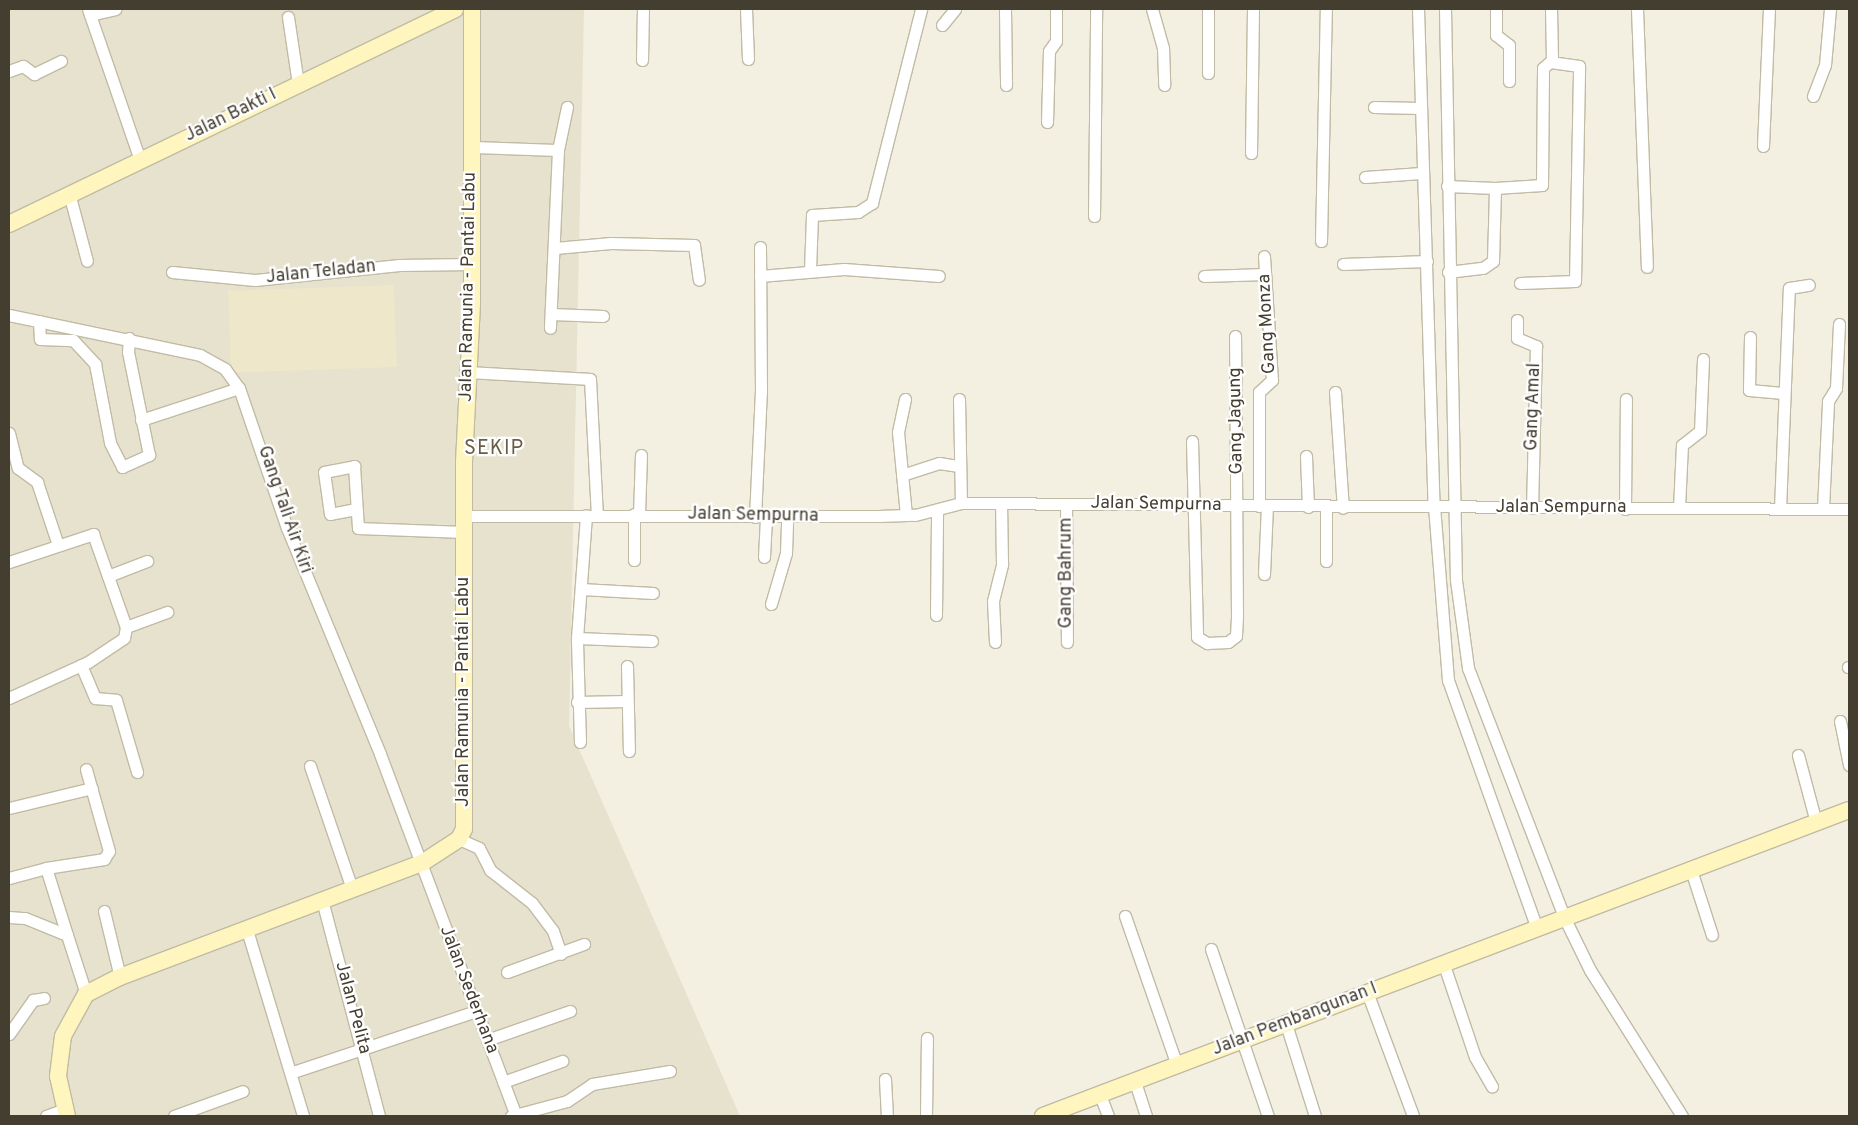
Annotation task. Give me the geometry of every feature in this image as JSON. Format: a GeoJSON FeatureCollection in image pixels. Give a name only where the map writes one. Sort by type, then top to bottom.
{"type":"FeatureCollection","features":[{"type":"Feature","properties":{"kind":"main road","name":"Jalan Bakti I"},"geometry":{"type":"LineString","coordinates":[[9,224],[69,193],[455,9]]}},
{"type":"Feature","properties":{"kind":"main road","name":"Jalan Ramunia - Pantai Labu"},"geometry":{"type":"LineString","coordinates":[[459,839],[464,829],[464,524],[473,147],[472,9]]}},
{"type":"Feature","properties":{"kind":"main road","name":"Jalan Pembangunan I"},"geometry":{"type":"LineString","coordinates":[[1042,1116],[1849,810]]}},
{"type":"Feature","properties":{"kind":"main road"},"geometry":{"type":"LineString","coordinates":[[66,1113],[58,1076],[63,1036],[86,994],[120,977],[422,863],[459,839]]}},
{"type":"Feature","properties":{"kind":"street"},"geometry":{"type":"LineString","coordinates":[[115,9],[89,12],[140,160]]}},
{"type":"Feature","properties":{"kind":"street"},"geometry":{"type":"LineString","coordinates":[[642,60],[643,9]]}},
{"type":"Feature","properties":{"kind":"street"},"geometry":{"type":"LineString","coordinates":[[746,9],[748,59]]}},
{"type":"Feature","properties":{"kind":"street"},"geometry":{"type":"LineString","coordinates":[[810,270],[812,215],[858,212],[872,203],[921,9]]}},
{"type":"Feature","properties":{"kind":"street"},"geometry":{"type":"LineString","coordinates":[[942,25],[955,9]]}},
{"type":"Feature","properties":{"kind":"street"},"geometry":{"type":"LineString","coordinates":[[1005,9],[1006,85]]}},
{"type":"Feature","properties":{"kind":"street"},"geometry":{"type":"LineString","coordinates":[[1047,122],[1049,51],[1057,38],[1056,9]]}},
{"type":"Feature","properties":{"kind":"street"},"geometry":{"type":"LineString","coordinates":[[1094,216],[1096,9]]}},
{"type":"Feature","properties":{"kind":"street"},"geometry":{"type":"LineString","coordinates":[[1152,9],[1163,48],[1164,85]]}},
{"type":"Feature","properties":{"kind":"street"},"geometry":{"type":"LineString","coordinates":[[1208,9],[1208,73]]}},
{"type":"Feature","properties":{"kind":"street"},"geometry":{"type":"LineString","coordinates":[[1251,153],[1253,9]]}},
{"type":"Feature","properties":{"kind":"street"},"geometry":{"type":"LineString","coordinates":[[1321,241],[1326,9]]}},
{"type":"Feature","properties":{"kind":"street"},"geometry":{"type":"LineString","coordinates":[[1418,9],[1422,173],[1431,328],[1435,507],[1448,680],[1552,922],[1590,970],[1682,1116]]}},
{"type":"Feature","properties":{"kind":"street"},"geometry":{"type":"LineString","coordinates":[[1446,9],[1448,328],[1452,507],[1456,580],[1468,668],[1552,922]]}},
{"type":"Feature","properties":{"kind":"street"},"geometry":{"type":"LineString","coordinates":[[1496,9],[1496,35],[1510,47],[1509,81]]}},
{"type":"Feature","properties":{"kind":"street"},"geometry":{"type":"LineString","coordinates":[[1446,186],[1495,188],[1542,185],[1543,68],[1550,62],[1551,9]]}},
{"type":"Feature","properties":{"kind":"street"},"geometry":{"type":"LineString","coordinates":[[1637,9],[1647,267]]}},
{"type":"Feature","properties":{"kind":"street"},"geometry":{"type":"LineString","coordinates":[[1763,146],[1769,9]]}},
{"type":"Feature","properties":{"kind":"street"},"geometry":{"type":"LineString","coordinates":[[1813,96],[1826,65],[1830,9]]}},
{"type":"Feature","properties":{"kind":"street"},"geometry":{"type":"LineString","coordinates":[[288,17],[298,84]]}},
{"type":"Feature","properties":{"kind":"street"},"geometry":{"type":"LineString","coordinates":[[9,71],[24,66],[34,74],[60,62]]}},
{"type":"Feature","properties":{"kind":"street"},"geometry":{"type":"LineString","coordinates":[[1520,283],[1574,281],[1578,66],[1550,62]]}},
{"type":"Feature","properties":{"kind":"street"},"geometry":{"type":"LineString","coordinates":[[550,328],[558,150],[567,107]]}},
{"type":"Feature","properties":{"kind":"street"},"geometry":{"type":"LineString","coordinates":[[1374,107],[1420,108]]}},
{"type":"Feature","properties":{"kind":"street"},"geometry":{"type":"LineString","coordinates":[[473,147],[558,150]]}},
{"type":"Feature","properties":{"kind":"street"},"geometry":{"type":"LineString","coordinates":[[1365,176],[1422,173]]}},
{"type":"Feature","properties":{"kind":"street"},"geometry":{"type":"LineString","coordinates":[[1448,272],[1483,268],[1493,261],[1495,188]]}},
{"type":"Feature","properties":{"kind":"street"},"geometry":{"type":"LineString","coordinates":[[69,193],[87,261]]}},
{"type":"Feature","properties":{"kind":"street"},"geometry":{"type":"LineString","coordinates":[[555,248],[611,243],[694,245],[699,280]]}},
{"type":"Feature","properties":{"kind":"street"},"geometry":{"type":"LineString","coordinates":[[760,247],[760,517],[764,557]]}},
{"type":"Feature","properties":{"kind":"street","name":"Gang Monza"},"geometry":{"type":"LineString","coordinates":[[1264,256],[1272,380],[1259,394],[1264,574]]}},
{"type":"Feature","properties":{"kind":"street"},"geometry":{"type":"LineString","coordinates":[[1343,264],[1427,261]]}},
{"type":"Feature","properties":{"kind":"street","name":"Jalan Teladan"},"geometry":{"type":"LineString","coordinates":[[172,272],[255,280],[399,264],[471,264]]}},
{"type":"Feature","properties":{"kind":"street"},"geometry":{"type":"LineString","coordinates":[[760,276],[810,270],[939,276]]}},
{"type":"Feature","properties":{"kind":"street"},"geometry":{"type":"LineString","coordinates":[[1204,276],[1265,274]]}},
{"type":"Feature","properties":{"kind":"street"},"geometry":{"type":"LineString","coordinates":[[1780,509],[1783,393],[1789,288],[1808,284]]}},
{"type":"Feature","properties":{"kind":"street"},"geometry":{"type":"LineString","coordinates":[[551,314],[603,316]]}},
{"type":"Feature","properties":{"kind":"street","name":"Gang Tali Air Kiri"},"geometry":{"type":"LineString","coordinates":[[9,315],[39,325],[128,341],[211,360],[225,369],[240,388],[287,528],[422,863]]}},
{"type":"Feature","properties":{"kind":"street","name":"Gang Amal"},"geometry":{"type":"LineString","coordinates":[[1517,320],[1517,338],[1536,346],[1532,508]]}},
{"type":"Feature","properties":{"kind":"street"},"geometry":{"type":"LineString","coordinates":[[1823,509],[1828,400],[1836,388],[1839,324]]}},
{"type":"Feature","properties":{"kind":"street"},"geometry":{"type":"LineString","coordinates":[[39,325],[42,340],[67,338],[80,344],[95,364],[110,443],[122,467],[149,455],[128,341]]}},
{"type":"Feature","properties":{"kind":"street"},"geometry":{"type":"LineString","coordinates":[[1431,328],[1448,328]]}},
{"type":"Feature","properties":{"kind":"street","name":"Gang Jagung"},"geometry":{"type":"LineString","coordinates":[[1191,504],[1197,637],[1207,643],[1233,641],[1236,636],[1238,506],[1235,336]]}},
{"type":"Feature","properties":{"kind":"street"},"geometry":{"type":"LineString","coordinates":[[1750,337],[1749,390],[1783,393]]}},
{"type":"Feature","properties":{"kind":"street"},"geometry":{"type":"LineString","coordinates":[[1679,508],[1682,445],[1700,432],[1703,359]]}},
{"type":"Feature","properties":{"kind":"street"},"geometry":{"type":"LineString","coordinates":[[468,372],[590,379],[592,515],[581,589],[577,638],[577,702],[580,742]]}},
{"type":"Feature","properties":{"kind":"street"},"geometry":{"type":"LineString","coordinates":[[142,420],[240,388]]}},
{"type":"Feature","properties":{"kind":"street"},"geometry":{"type":"LineString","coordinates":[[1335,392],[1343,508]]}},
{"type":"Feature","properties":{"kind":"street"},"geometry":{"type":"LineString","coordinates":[[905,399],[898,432],[906,515]]}},
{"type":"Feature","properties":{"kind":"street"},"geometry":{"type":"LineString","coordinates":[[959,399],[961,503]]}},
{"type":"Feature","properties":{"kind":"street"},"geometry":{"type":"LineString","coordinates":[[1625,509],[1626,399]]}},
{"type":"Feature","properties":{"kind":"street"},"geometry":{"type":"LineString","coordinates":[[9,433],[18,468],[37,482],[58,545]]}},
{"type":"Feature","properties":{"kind":"street"},"geometry":{"type":"LineString","coordinates":[[1191,504],[1192,441]]}},
{"type":"Feature","properties":{"kind":"street"},"geometry":{"type":"LineString","coordinates":[[634,560],[641,456]]}},
{"type":"Feature","properties":{"kind":"street"},"geometry":{"type":"LineString","coordinates":[[1306,456],[1308,507]]}},
{"type":"Feature","properties":{"kind":"street"},"geometry":{"type":"LineString","coordinates":[[902,475],[925,465],[959,466]]}},
{"type":"Feature","properties":{"kind":"street"},"geometry":{"type":"LineString","coordinates":[[354,466],[356,509],[330,514],[324,472],[354,466]]}},
{"type":"Feature","properties":{"kind":"street","name":"Jalan Sempurna"},"geometry":{"type":"LineString","coordinates":[[356,509],[357,526],[362,529],[592,515],[787,518],[906,515],[937,511],[961,503],[1191,504],[1326,508],[1849,509]]}},
{"type":"Feature","properties":{"kind":"street"},"geometry":{"type":"LineString","coordinates":[[995,642],[993,595],[1002,564],[1001,503]]}},
{"type":"Feature","properties":{"kind":"street","name":"Gang Bahrum"},"geometry":{"type":"LineString","coordinates":[[1066,504],[1067,642]]}},
{"type":"Feature","properties":{"kind":"street"},"geometry":{"type":"LineString","coordinates":[[1326,508],[1326,561]]}},
{"type":"Feature","properties":{"kind":"street"},"geometry":{"type":"LineString","coordinates":[[936,616],[937,511]]}},
{"type":"Feature","properties":{"kind":"street"},"geometry":{"type":"LineString","coordinates":[[770,604],[786,553],[787,518]]}},
{"type":"Feature","properties":{"kind":"street"},"geometry":{"type":"LineString","coordinates":[[9,562],[93,534],[126,627],[124,638],[81,665],[9,698]]}},
{"type":"Feature","properties":{"kind":"street"},"geometry":{"type":"LineString","coordinates":[[108,576],[147,562]]}},
{"type":"Feature","properties":{"kind":"street"},"geometry":{"type":"LineString","coordinates":[[581,589],[653,593]]}},
{"type":"Feature","properties":{"kind":"street"},"geometry":{"type":"LineString","coordinates":[[126,627],[167,612]]}},
{"type":"Feature","properties":{"kind":"street"},"geometry":{"type":"LineString","coordinates":[[577,638],[652,641]]}},
{"type":"Feature","properties":{"kind":"street"},"geometry":{"type":"LineString","coordinates":[[81,665],[95,698],[116,700],[137,772]]}},
{"type":"Feature","properties":{"kind":"street"},"geometry":{"type":"LineString","coordinates":[[627,666],[629,751]]}},
{"type":"Feature","properties":{"kind":"street"},"geometry":{"type":"LineString","coordinates":[[577,702],[628,701]]}},
{"type":"Feature","properties":{"kind":"street"},"geometry":{"type":"LineString","coordinates":[[1840,721],[1849,765]]}},
{"type":"Feature","properties":{"kind":"street"},"geometry":{"type":"LineString","coordinates":[[1798,755],[1816,822]]}},
{"type":"Feature","properties":{"kind":"street"},"geometry":{"type":"LineString","coordinates":[[310,766],[352,888]]}},
{"type":"Feature","properties":{"kind":"street"},"geometry":{"type":"LineString","coordinates":[[9,878],[46,868],[108,856],[86,769]]}},
{"type":"Feature","properties":{"kind":"street"},"geometry":{"type":"LineString","coordinates":[[9,808],[92,788]]}},
{"type":"Feature","properties":{"kind":"street"},"geometry":{"type":"LineString","coordinates":[[459,839],[479,848],[490,870],[532,903],[553,931],[561,954]]}},
{"type":"Feature","properties":{"kind":"street","name":"Jalan Sederhana"},"geometry":{"type":"LineString","coordinates":[[422,863],[514,1116]]}},
{"type":"Feature","properties":{"kind":"street"},"geometry":{"type":"LineString","coordinates":[[46,868],[86,994]]}},
{"type":"Feature","properties":{"kind":"street"},"geometry":{"type":"LineString","coordinates":[[1691,870],[1712,935]]}},
{"type":"Feature","properties":{"kind":"street","name":"Jalan Pelita"},"geometry":{"type":"LineString","coordinates":[[322,900],[363,1048],[379,1116]]}},
{"type":"Feature","properties":{"kind":"street"},"geometry":{"type":"LineString","coordinates":[[104,911],[120,977]]}},
{"type":"Feature","properties":{"kind":"street"},"geometry":{"type":"LineString","coordinates":[[1125,916],[1177,1065]]}},
{"type":"Feature","properties":{"kind":"street"},"geometry":{"type":"LineString","coordinates":[[9,917],[25,918],[67,935]]}},
{"type":"Feature","properties":{"kind":"street"},"geometry":{"type":"LineString","coordinates":[[247,930],[293,1072],[303,1116]]}},
{"type":"Feature","properties":{"kind":"street"},"geometry":{"type":"LineString","coordinates":[[507,972],[561,954],[584,944]]}},
{"type":"Feature","properties":{"kind":"street"},"geometry":{"type":"LineString","coordinates":[[1211,949],[1240,1042],[1268,1116]]}},
{"type":"Feature","properties":{"kind":"street"},"geometry":{"type":"LineString","coordinates":[[1444,965],[1475,1057],[1492,1087]]}},
{"type":"Feature","properties":{"kind":"street"},"geometry":{"type":"LineString","coordinates":[[1367,992],[1412,1116]]}},
{"type":"Feature","properties":{"kind":"street"},"geometry":{"type":"LineString","coordinates":[[9,1034],[33,1000],[44,998]]}},
{"type":"Feature","properties":{"kind":"street"},"geometry":{"type":"LineString","coordinates":[[293,1072],[476,1011]]}},
{"type":"Feature","properties":{"kind":"street"},"geometry":{"type":"LineString","coordinates":[[487,1040],[570,1011]]}},
{"type":"Feature","properties":{"kind":"street"},"geometry":{"type":"LineString","coordinates":[[1286,1024],[1315,1116]]}},
{"type":"Feature","properties":{"kind":"street"},"geometry":{"type":"LineString","coordinates":[[926,1116],[927,1038]]}},
{"type":"Feature","properties":{"kind":"street"},"geometry":{"type":"LineString","coordinates":[[503,1082],[562,1061]]}},
{"type":"Feature","properties":{"kind":"street"},"geometry":{"type":"LineString","coordinates":[[514,1116],[567,1102],[592,1084],[670,1071]]}},
{"type":"Feature","properties":{"kind":"street"},"geometry":{"type":"LineString","coordinates":[[885,1079],[888,1116]]}},
{"type":"Feature","properties":{"kind":"street"},"geometry":{"type":"LineString","coordinates":[[1135,1082],[1146,1116]]}},
{"type":"Feature","properties":{"kind":"street"},"geometry":{"type":"LineString","coordinates":[[174,1116],[243,1091]]}},
{"type":"Feature","properties":{"kind":"street"},"geometry":{"type":"LineString","coordinates":[[1100,1095],[1108,1116]]}},
{"type":"Feature","properties":{"kind":"street"},"geometry":{"type":"LineString","coordinates":[[46,1116],[66,1113]]}},
{"type":"Feature","properties":{"kind":"shaded area"},"geometry":{"type":"Polygon","coordinates":[[[9,9],[584,9],[569,726],[740,1116],[9,1116],[9,9]]]}},
{"type":"Feature","properties":{"kind":"shaded area"},"geometry":{"type":"Polygon","coordinates":[[[394,285],[397,367],[231,373],[228,291],[394,285]]]}},
{"type":"Feature","properties":{"kind":"district","name":"SEKIP"},"geometry":{"type":"Point","coordinates":[494,449]}}]}
